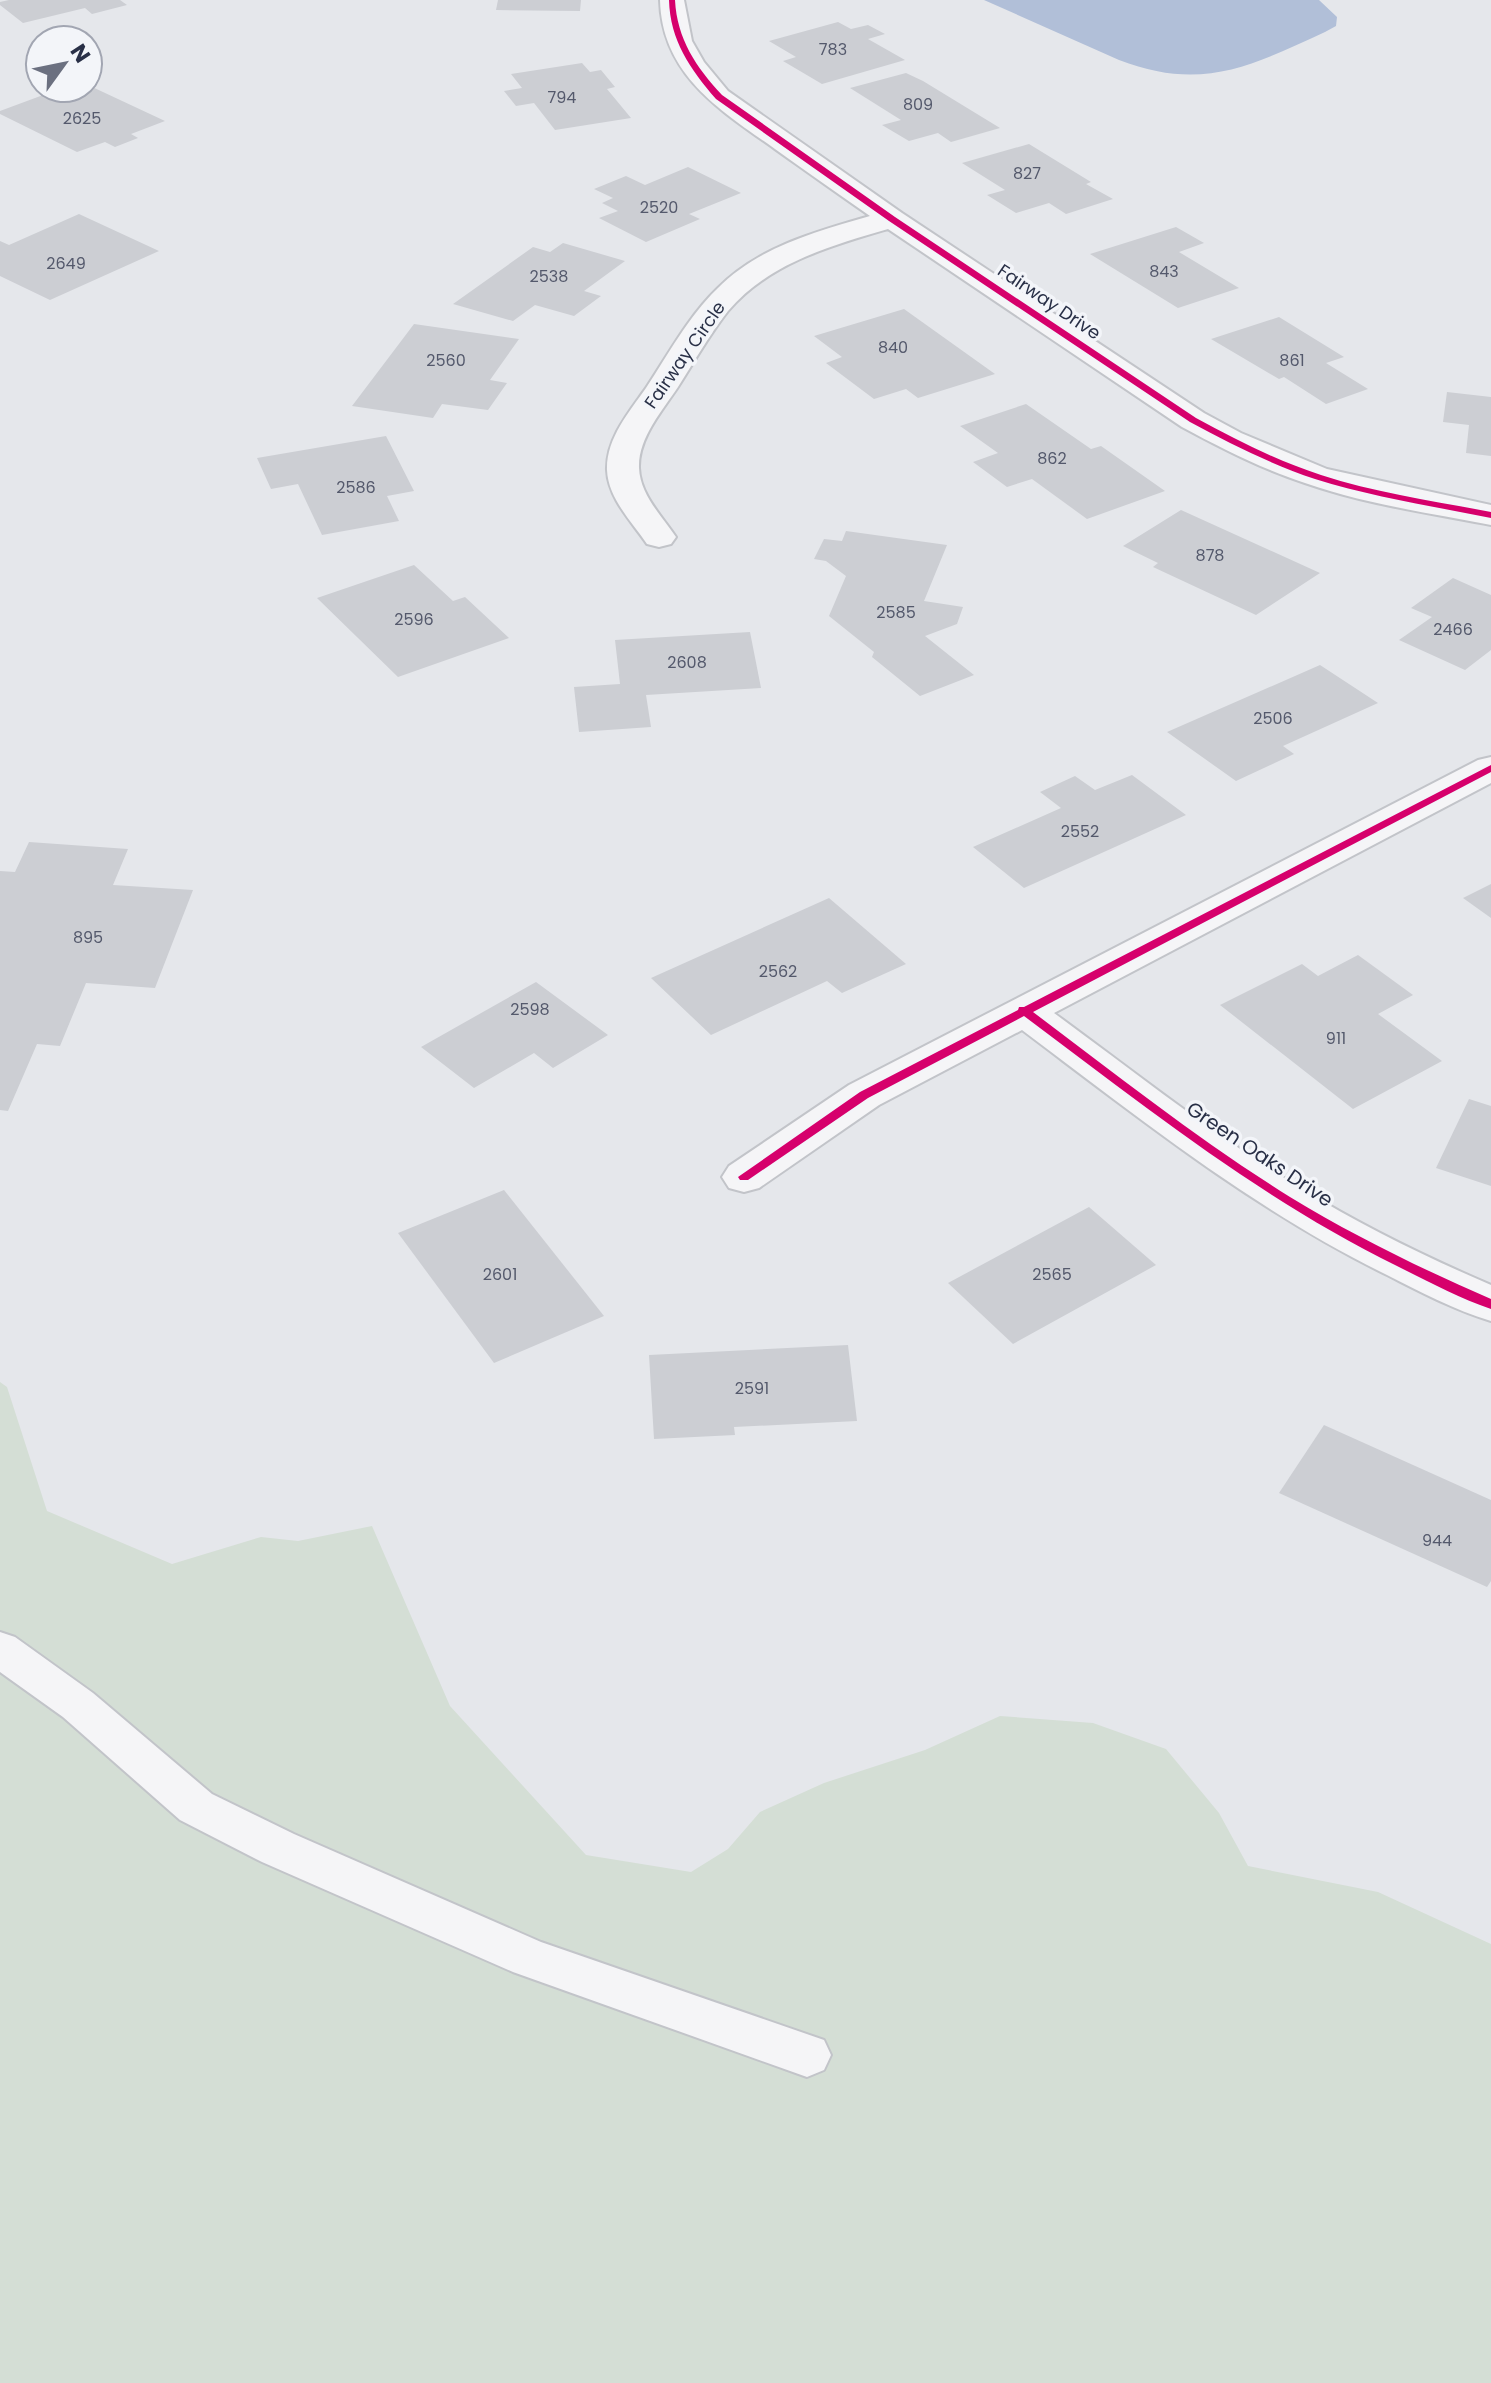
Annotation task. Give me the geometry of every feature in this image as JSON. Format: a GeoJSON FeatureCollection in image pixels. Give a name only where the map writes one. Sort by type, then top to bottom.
{"type":"FeatureCollection","features":[{"type":"Feature","properties":{"kind":"street","name":"Fairway Drive"},"geometry":{"type":"LineString","coordinates":[[672,0],[676,34],[685,55],[719,97],[892,219],[1193,420],[1230,440],[1300,470],[1361,489],[1491,515]]}},
{"type":"Feature","properties":{"kind":"street","name":"Fairway Circle"},"geometry":{"type":"LineString","coordinates":[[659,537],[623,478],[626,446],[639,421],[714,310],[746,279],[788,254],[892,219]]}},
{"type":"Feature","properties":{"kind":"street"},"geometry":{"type":"LineString","coordinates":[[744,1177],[864,1095],[1491,768]]}},
{"type":"Feature","properties":{"kind":"street","name":"Green Oaks Drive"},"geometry":{"type":"LineString","coordinates":[[1023,1010],[1240,1168],[1325,1223],[1423,1275],[1491,1304]]}},
{"type":"Feature","properties":{"kind":"lane"},"geometry":{"type":"LineString","coordinates":[[0,1649],[78,1705],[196,1807],[264,1841],[529,1958],[807,2055]]}},
{"type":"Feature","properties":{"kind":"shaded area"},"geometry":{"type":"Polygon","coordinates":[[[0,1382],[7,1387],[47,1511],[172,1564],[261,1537],[298,1541],[372,1526],[450,1706],[586,1855],[691,1872],[728,1849],[760,1812],[824,1783],[925,1750],[1000,1716],[1093,1723],[1166,1749],[1219,1813],[1248,1866],[1378,1892],[1491,1944],[1491,2383],[0,2383],[0,1382]]]}},
{"type":"Feature","properties":{"kind":"water"},"geometry":{"type":"Polygon","coordinates":[[[984,0],[1319,0],[1337,17],[1336,26],[1325,32],[1249,64],[1225,71],[1176,74],[1119,60],[984,0]]]}},
{"type":"Feature","properties":{"kind":"building"},"geometry":{"type":"Polygon","coordinates":[[[120,0],[127,5],[92,14],[85,8],[23,23],[0,5],[0,2],[120,0]]]}},
{"type":"Feature","properties":{"kind":"building"},"geometry":{"type":"Polygon","coordinates":[[[498,0],[581,0],[580,11],[496,10],[498,0]]]}},
{"type":"Feature","properties":{"kind":"building"},"geometry":{"type":"Polygon","coordinates":[[[838,22],[851,29],[868,25],[885,34],[868,39],[905,60],[822,84],[783,61],[796,57],[769,41],[838,22]]]}},
{"type":"Feature","properties":{"kind":"building"},"geometry":{"type":"Polygon","coordinates":[[[582,63],[590,72],[601,70],[615,87],[607,89],[631,118],[555,130],[534,103],[516,106],[504,91],[522,88],[511,74],[582,63]]]}},
{"type":"Feature","properties":{"kind":"building"},"geometry":{"type":"Polygon","coordinates":[[[906,73],[1000,128],[951,142],[938,133],[909,141],[882,125],[901,120],[850,88],[906,73]]]}},
{"type":"Feature","properties":{"kind":"building"},"geometry":{"type":"Polygon","coordinates":[[[104,92],[165,121],[131,134],[138,138],[115,147],[105,142],[77,152],[0,114],[0,111],[24,102],[104,104],[104,92]]]}},
{"type":"Feature","properties":{"kind":"building"},"geometry":{"type":"Polygon","coordinates":[[[1029,144],[1113,199],[1066,214],[1049,203],[1016,213],[987,195],[1005,190],[962,163],[1029,144]]]}},
{"type":"Feature","properties":{"kind":"building"},"geometry":{"type":"Polygon","coordinates":[[[688,167],[741,193],[689,214],[700,219],[646,242],[599,218],[618,211],[602,203],[613,198],[594,189],[626,176],[645,185],[688,167]]]}},
{"type":"Feature","properties":{"kind":"building"},"geometry":{"type":"Polygon","coordinates":[[[79,214],[159,251],[50,300],[0,276],[0,241],[9,245],[79,214]]]}},
{"type":"Feature","properties":{"kind":"building"},"geometry":{"type":"Polygon","coordinates":[[[1176,227],[1204,243],[1179,252],[1239,288],[1178,308],[1090,254],[1176,227]]]}},
{"type":"Feature","properties":{"kind":"building"},"geometry":{"type":"Polygon","coordinates":[[[563,243],[625,261],[584,291],[601,296],[574,316],[535,305],[513,321],[453,304],[533,247],[550,252],[563,243]]]}},
{"type":"Feature","properties":{"kind":"building"},"geometry":{"type":"Polygon","coordinates":[[[904,309],[995,374],[918,398],[906,389],[874,399],[826,363],[842,357],[814,336],[904,309]]]}},
{"type":"Feature","properties":{"kind":"building"},"geometry":{"type":"Polygon","coordinates":[[[1279,317],[1344,357],[1326,363],[1368,389],[1326,404],[1284,377],[1279,379],[1211,339],[1279,317]]]}},
{"type":"Feature","properties":{"kind":"building"},"geometry":{"type":"Polygon","coordinates":[[[414,324],[519,339],[490,380],[507,383],[488,410],[442,404],[433,418],[352,406],[414,324]]]}},
{"type":"Feature","properties":{"kind":"building"},"geometry":{"type":"Polygon","coordinates":[[[1447,392],[1491,397],[1491,456],[1466,453],[1469,425],[1443,422],[1447,392]]]}},
{"type":"Feature","properties":{"kind":"building"},"geometry":{"type":"Polygon","coordinates":[[[1026,404],[1091,449],[1101,446],[1165,491],[1087,519],[1032,479],[1007,487],[973,462],[998,453],[960,426],[1026,404]]]}},
{"type":"Feature","properties":{"kind":"building"},"geometry":{"type":"Polygon","coordinates":[[[386,436],[414,491],[387,496],[399,521],[322,535],[298,484],[271,489],[257,458],[386,436]]]}},
{"type":"Feature","properties":{"kind":"building"},"geometry":{"type":"Polygon","coordinates":[[[1181,510],[1320,573],[1256,615],[1153,567],[1158,563],[1123,546],[1181,510]]]}},
{"type":"Feature","properties":{"kind":"building"},"geometry":{"type":"Polygon","coordinates":[[[846,531],[947,545],[924,601],[963,607],[957,624],[925,636],[974,675],[920,696],[872,657],[874,652],[829,616],[846,576],[826,561],[814,559],[824,539],[842,541],[846,531]]]}},
{"type":"Feature","properties":{"kind":"building"},"geometry":{"type":"Polygon","coordinates":[[[414,565],[453,601],[465,597],[509,638],[398,677],[317,598],[414,565]]]}},
{"type":"Feature","properties":{"kind":"building"},"geometry":{"type":"Polygon","coordinates":[[[1453,578],[1491,595],[1491,650],[1465,670],[1399,640],[1432,617],[1411,608],[1453,578]]]}},
{"type":"Feature","properties":{"kind":"building"},"geometry":{"type":"Polygon","coordinates":[[[750,632],[761,688],[646,695],[651,727],[579,732],[574,687],[620,684],[615,640],[750,632]]]}},
{"type":"Feature","properties":{"kind":"building"},"geometry":{"type":"Polygon","coordinates":[[[1320,665],[1378,703],[1283,746],[1294,754],[1236,781],[1167,732],[1320,665]]]}},
{"type":"Feature","properties":{"kind":"building"},"geometry":{"type":"Polygon","coordinates":[[[1132,775],[1186,815],[1024,888],[973,847],[1061,808],[1040,792],[1075,776],[1095,790],[1132,775]]]}},
{"type":"Feature","properties":{"kind":"building"},"geometry":{"type":"Polygon","coordinates":[[[29,842],[128,849],[113,885],[193,890],[155,988],[86,983],[60,1046],[37,1044],[8,1111],[0,1110],[0,871],[15,872],[29,842]]]}},
{"type":"Feature","properties":{"kind":"building"},"geometry":{"type":"Polygon","coordinates":[[[1491,884],[1491,918],[1463,898],[1491,884]]]}},
{"type":"Feature","properties":{"kind":"building"},"geometry":{"type":"Polygon","coordinates":[[[829,898],[906,964],[842,993],[827,981],[711,1035],[651,978],[829,898]]]}},
{"type":"Feature","properties":{"kind":"building"},"geometry":{"type":"Polygon","coordinates":[[[1358,955],[1413,995],[1378,1014],[1442,1061],[1353,1109],[1220,1005],[1302,964],[1318,976],[1358,955]]]}},
{"type":"Feature","properties":{"kind":"building"},"geometry":{"type":"Polygon","coordinates":[[[536,982],[608,1035],[553,1068],[534,1053],[474,1088],[421,1047],[536,982]]]}},
{"type":"Feature","properties":{"kind":"building"},"geometry":{"type":"Polygon","coordinates":[[[1469,1099],[1491,1106],[1491,1186],[1436,1168],[1469,1099]]]}},
{"type":"Feature","properties":{"kind":"building"},"geometry":{"type":"Polygon","coordinates":[[[504,1190],[604,1316],[494,1363],[398,1233],[504,1190]]]}},
{"type":"Feature","properties":{"kind":"building"},"geometry":{"type":"Polygon","coordinates":[[[1089,1207],[1156,1265],[1013,1344],[948,1283],[1089,1207]]]}},
{"type":"Feature","properties":{"kind":"building"},"geometry":{"type":"Polygon","coordinates":[[[848,1345],[857,1421],[734,1427],[735,1435],[654,1439],[649,1355],[848,1345]]]}},
{"type":"Feature","properties":{"kind":"building"},"geometry":{"type":"Polygon","coordinates":[[[1324,1425],[1491,1500],[1491,1581],[1487,1587],[1279,1493],[1324,1425]]]}},
{"type":"Feature","properties":{"kind":"cycle path"},"geometry":{"type":"LineString","coordinates":[[672,0],[675,28],[685,53],[719,97],[892,219],[1193,420],[1230,440],[1315,476],[1361,489],[1491,515]]}},
{"type":"Feature","properties":{"kind":"cycle path"},"geometry":{"type":"LineString","coordinates":[[744,1177],[864,1095],[1491,768]]}},
{"type":"Feature","properties":{"kind":"cycle path"},"geometry":{"type":"LineString","coordinates":[[1023,1010],[1172,1122],[1287,1201],[1387,1256],[1491,1304]]}}]}
